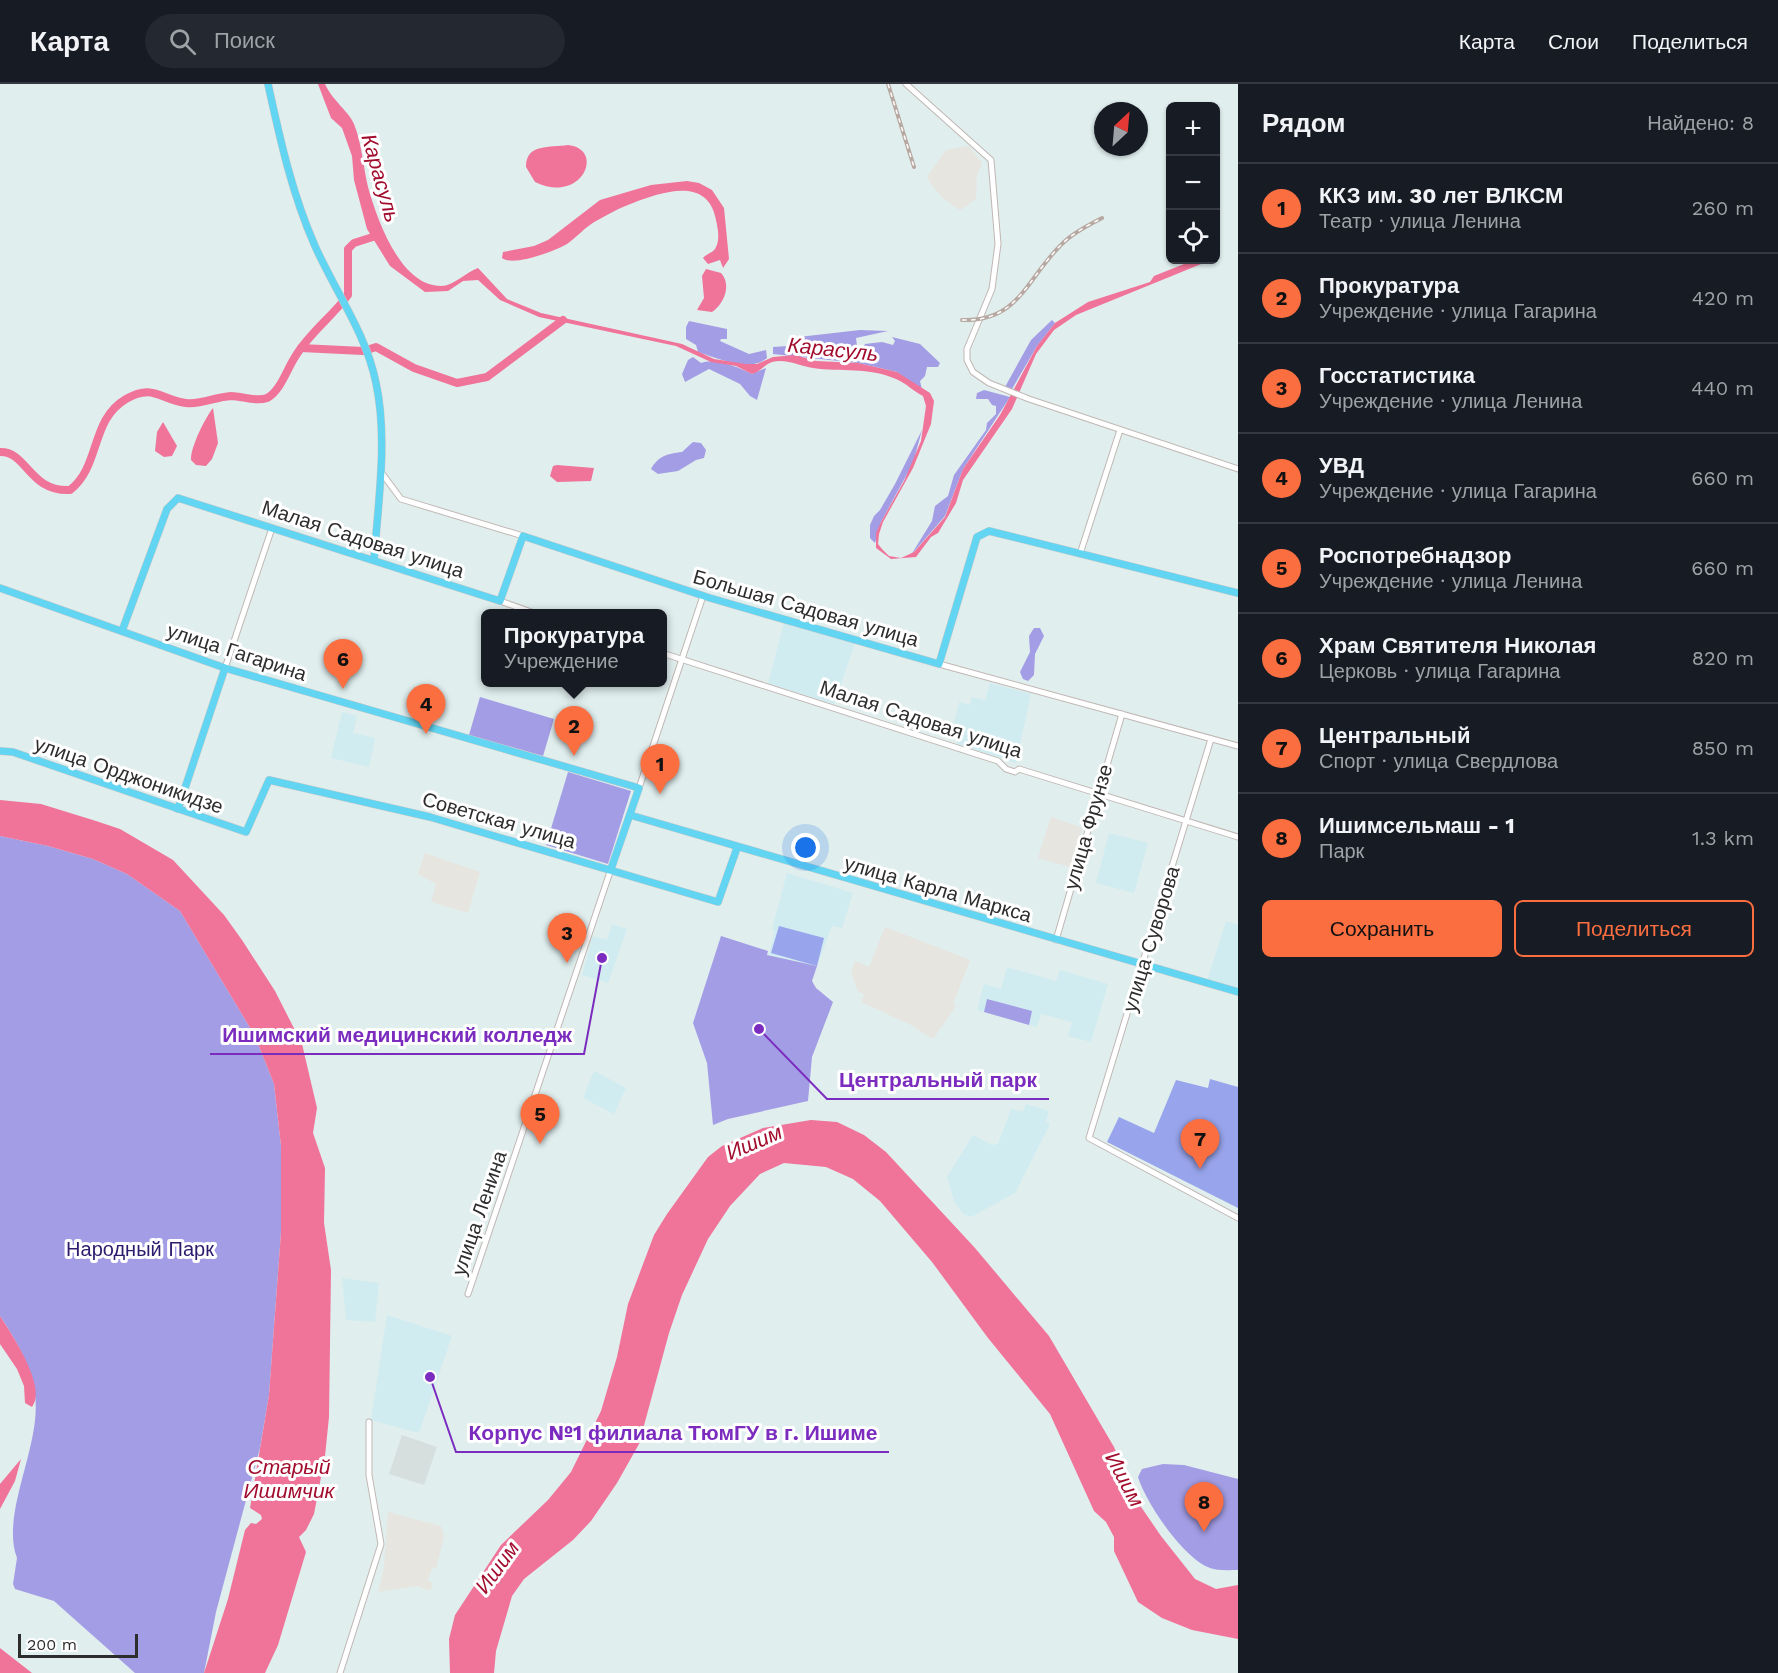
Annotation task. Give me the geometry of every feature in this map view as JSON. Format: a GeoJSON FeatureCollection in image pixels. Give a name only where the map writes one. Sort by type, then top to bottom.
{"type":"FeatureCollection","features":[{"type":"Feature","properties":{"kind":"main road"},"geometry":{"type":"LineString","coordinates":[[268,84],[299,206],[316,248],[345,304],[377,385],[381,472],[374,560]]}},
{"type":"Feature","properties":{"kind":"main road","name":"Малая Садовая улица"},"geometry":{"type":"LineString","coordinates":[[122,631],[167,509],[177,498],[500,602]]}},
{"type":"Feature","properties":{"kind":"main road"},"geometry":{"type":"LineString","coordinates":[[939,664],[977,537],[982,533],[994,532],[1238,593]]}},
{"type":"Feature","properties":{"kind":"main road"},"geometry":{"type":"LineString","coordinates":[[500,602],[523,536]]}},
{"type":"Feature","properties":{"kind":"main road","name":"Большая Садовая улица"},"geometry":{"type":"LineString","coordinates":[[523,536],[703,596],[939,664]]}},
{"type":"Feature","properties":{"kind":"main road","name":"улица Гагарина"},"geometry":{"type":"LineString","coordinates":[[0,588],[225,668],[639,788]]}},
{"type":"Feature","properties":{"kind":"main road"},"geometry":{"type":"LineString","coordinates":[[178,809],[225,668]]}},
{"type":"Feature","properties":{"kind":"main road","name":"улица Орджоникидзе"},"geometry":{"type":"LineString","coordinates":[[0,751],[13,752],[246,832],[269,780]]}},
{"type":"Feature","properties":{"kind":"main road","name":"Советская улица"},"geometry":{"type":"LineString","coordinates":[[269,780],[430,817],[611,869],[718,903],[737,848]]}},
{"type":"Feature","properties":{"kind":"main road","name":"улица Ленина"},"geometry":{"type":"LineString","coordinates":[[611,869],[639,788]]}},
{"type":"Feature","properties":{"kind":"main road","name":"улица Карла Маркса"},"geometry":{"type":"LineString","coordinates":[[630,815],[1238,992]]}},
{"type":"Feature","properties":{"kind":"street"},"geometry":{"type":"LineString","coordinates":[[906,84],[991,160],[998,244],[992,289],[967,349],[967,360],[979,377],[1024,397],[1238,469]]}},
{"type":"Feature","properties":{"kind":"street"},"geometry":{"type":"LineString","coordinates":[[1080,554],[1120,429]]}},
{"type":"Feature","properties":{"kind":"street","name":"Большая Садовая улица"},"geometry":{"type":"LineString","coordinates":[[381,472],[401,499],[523,536]]}},
{"type":"Feature","properties":{"kind":"street"},"geometry":{"type":"LineString","coordinates":[[225,668],[272,528]]}},
{"type":"Feature","properties":{"kind":"street","name":"улица Ленина"},"geometry":{"type":"LineString","coordinates":[[639,788],[703,596]]}},
{"type":"Feature","properties":{"kind":"street","name":"Малая Садовая улица"},"geometry":{"type":"LineString","coordinates":[[500,602],[522,609]]}},
{"type":"Feature","properties":{"kind":"street","name":"Малая Садовая улица"},"geometry":{"type":"LineString","coordinates":[[667,653],[998,761],[1006,769],[1015,772],[1019,769],[1238,837]]}},
{"type":"Feature","properties":{"kind":"street","name":"Большая Садовая улица"},"geometry":{"type":"LineString","coordinates":[[939,664],[1238,746]]}},
{"type":"Feature","properties":{"kind":"street","name":"улица Фрунзе"},"geometry":{"type":"LineString","coordinates":[[1056,940],[1097,793],[1122,714]]}},
{"type":"Feature","properties":{"kind":"street","name":"улица Суворова"},"geometry":{"type":"LineString","coordinates":[[1211,739],[1089,1138],[1238,1218]]}},
{"type":"Feature","properties":{"kind":"street","name":"улица Ленина"},"geometry":{"type":"LineString","coordinates":[[468,1294],[611,869]]}},
{"type":"Feature","properties":{"kind":"street"},"geometry":{"type":"LineString","coordinates":[[340,1673],[381,1544],[369,1475],[369,1422]]}},
{"type":"Feature","properties":{"kind":"shaded area"},"geometry":{"type":"Polygon","coordinates":[[[969,146],[982,163],[977,175],[976,199],[960,210],[944,199],[927,177],[946,150],[969,146]]]}},
{"type":"Feature","properties":{"kind":"shaded area"},"geometry":{"type":"Polygon","coordinates":[[[784,623],[855,643],[834,704],[768,684],[784,623]]]}},
{"type":"Feature","properties":{"kind":"shaded area"},"geometry":{"type":"Polygon","coordinates":[[[990,683],[1031,694],[1016,763],[957,744],[962,725],[954,723],[959,702],[970,705],[972,697],[985,700],[990,683]]]}},
{"type":"Feature","properties":{"kind":"shaded area"},"geometry":{"type":"Polygon","coordinates":[[[342,712],[357,716],[353,733],[375,738],[369,767],[331,758],[342,712]]]}},
{"type":"Feature","properties":{"kind":"shaded area"},"geometry":{"type":"Polygon","coordinates":[[[1051,817],[1083,828],[1070,867],[1038,858],[1051,817]]]}},
{"type":"Feature","properties":{"kind":"shaded area"},"geometry":{"type":"Polygon","coordinates":[[[1109,833],[1148,843],[1134,893],[1096,883],[1109,833]]]}},
{"type":"Feature","properties":{"kind":"shaded area"},"geometry":{"type":"Polygon","coordinates":[[[425,853],[480,872],[468,913],[431,902],[436,884],[418,874],[425,853]]]}},
{"type":"Feature","properties":{"kind":"shaded area"},"geometry":{"type":"Polygon","coordinates":[[[787,873],[853,893],[842,928],[832,926],[817,966],[769,955],[775,931],[772,929],[787,873]]]}},
{"type":"Feature","properties":{"kind":"shaded area"},"geometry":{"type":"Polygon","coordinates":[[[1226,921],[1238,925],[1238,990],[1207,981],[1226,921]]]}},
{"type":"Feature","properties":{"kind":"shaded area"},"geometry":{"type":"Polygon","coordinates":[[[612,924],[627,929],[608,983],[582,975],[593,936],[607,940],[612,924]]]}},
{"type":"Feature","properties":{"kind":"shaded area"},"geometry":{"type":"Polygon","coordinates":[[[779,926],[824,938],[817,966],[771,953],[779,926]]]}},
{"type":"Feature","properties":{"kind":"shaded area"},"geometry":{"type":"Polygon","coordinates":[[[885,927],[970,960],[953,1004],[956,1006],[933,1039],[911,1025],[861,1002],[864,994],[858,992],[851,972],[855,961],[869,967],[885,927]]]}},
{"type":"Feature","properties":{"kind":"shaded area"},"geometry":{"type":"Polygon","coordinates":[[[1007,967],[1056,981],[1060,970],[1108,984],[1091,1042],[1068,1036],[1072,1022],[1041,1014],[1037,1027],[977,1010],[984,984],[1001,989],[1007,967]]]}},
{"type":"Feature","properties":{"kind":"shaded area"},"geometry":{"type":"Polygon","coordinates":[[[594,1071],[626,1088],[614,1114],[583,1098],[594,1071]]]}},
{"type":"Feature","properties":{"kind":"shaded area"},"geometry":{"type":"Polygon","coordinates":[[[1210,1079],[1238,1087],[1238,1208],[1107,1142],[1119,1117],[1154,1133],[1176,1080],[1208,1088],[1210,1079]]]}},
{"type":"Feature","properties":{"kind":"shaded area"},"geometry":{"type":"Polygon","coordinates":[[[1026,1104],[1049,1111],[1046,1122],[1050,1124],[1015,1193],[971,1217],[963,1214],[954,1201],[947,1177],[973,1135],[992,1145],[998,1144],[1011,1109],[1023,1112],[1026,1104]]]}},
{"type":"Feature","properties":{"kind":"shaded area"},"geometry":{"type":"Polygon","coordinates":[[[342,1278],[379,1283],[375,1322],[346,1320],[342,1278]]]}},
{"type":"Feature","properties":{"kind":"shaded area"},"geometry":{"type":"Polygon","coordinates":[[[387,1315],[452,1336],[419,1433],[371,1420],[387,1315]]]}},
{"type":"Feature","properties":{"kind":"shaded area"},"geometry":{"type":"Polygon","coordinates":[[[402,1435],[437,1447],[424,1485],[389,1474],[402,1435]]]}},
{"type":"Feature","properties":{"kind":"shaded area"},"geometry":{"type":"Polygon","coordinates":[[[388,1512],[441,1526],[444,1536],[436,1569],[432,1568],[428,1581],[433,1583],[430,1591],[417,1586],[378,1592],[384,1568],[388,1512]]]}},
{"type":"Feature","properties":{"kind":"green space"},"geometry":{"type":"Polygon","coordinates":[[[1052,320],[1055,323],[1037,346],[1012,389],[1005,387],[1031,340],[1052,320]]]}},
{"type":"Feature","properties":{"kind":"green space"},"geometry":{"type":"Polygon","coordinates":[[[689,321],[727,329],[727,339],[720,341],[749,354],[766,350],[767,358],[752,364],[743,364],[698,352],[696,345],[686,339],[686,327],[689,321]]]}},
{"type":"Feature","properties":{"kind":"green space"},"geometry":{"type":"Polygon","coordinates":[[[860,330],[888,331],[856,338],[857,346],[863,348],[865,344],[882,342],[893,345],[895,341],[892,337],[920,344],[940,363],[938,367],[927,367],[925,376],[920,381],[922,390],[897,372],[858,363],[773,354],[773,347],[788,346],[790,338],[860,330]]]}},
{"type":"Feature","properties":{"kind":"green space"},"geometry":{"type":"Polygon","coordinates":[[[693,357],[701,363],[720,362],[752,374],[766,368],[757,400],[750,396],[740,384],[709,369],[685,382],[682,374],[688,360],[693,357]]]}},
{"type":"Feature","properties":{"kind":"green space"},"geometry":{"type":"Polygon","coordinates":[[[984,390],[1010,397],[963,469],[945,516],[911,555],[932,521],[935,506],[948,496],[954,475],[986,430],[987,423],[996,414],[996,406],[992,405],[988,399],[976,399],[977,393],[984,390]]]}},
{"type":"Feature","properties":{"kind":"green space"},"geometry":{"type":"Polygon","coordinates":[[[922,430],[913,463],[881,522],[875,543],[870,538],[870,525],[895,484],[922,430]]]}},
{"type":"Feature","properties":{"kind":"green space"},"geometry":{"type":"Polygon","coordinates":[[[693,442],[701,443],[706,450],[704,458],[678,471],[658,474],[651,469],[661,458],[682,452],[693,442]]]}},
{"type":"Feature","properties":{"kind":"green space"},"geometry":{"type":"Polygon","coordinates":[[[1034,628],[1040,628],[1044,636],[1035,654],[1034,675],[1028,681],[1023,679],[1020,672],[1030,652],[1029,636],[1034,628]]]}},
{"type":"Feature","properties":{"kind":"green space"},"geometry":{"type":"Polygon","coordinates":[[[480,697],[554,719],[543,756],[469,735],[480,697]]]}},
{"type":"Feature","properties":{"kind":"green space"},"geometry":{"type":"Polygon","coordinates":[[[568,772],[631,791],[608,864],[546,845],[568,772]]]}},
{"type":"Feature","properties":{"kind":"green space","name":"Народный Парк"},"geometry":{"type":"Polygon","coordinates":[[[0,836],[48,846],[93,859],[127,874],[180,911],[255,1036],[274,1084],[281,1146],[281,1232],[269,1395],[260,1448],[216,1612],[204,1673],[135,1673],[54,1601],[15,1589],[13,1584],[17,1558],[13,1540],[14,1521],[36,1415],[35,1395],[30,1373],[17,1344],[0,1316],[0,836]]]}},
{"type":"Feature","properties":{"kind":"green space"},"geometry":{"type":"Polygon","coordinates":[[[721,936],[768,951],[767,955],[817,966],[812,981],[816,988],[833,1002],[812,1057],[808,1101],[728,1119],[713,1125],[707,1063],[693,1023],[721,936]]]}},
{"type":"Feature","properties":{"kind":"green space"},"geometry":{"type":"Polygon","coordinates":[[[987,999],[1032,1011],[1029,1025],[984,1012],[987,999]]]}},
{"type":"Feature","properties":{"kind":"green space"},"geometry":{"type":"Polygon","coordinates":[[[1163,1464],[1184,1465],[1238,1479],[1238,1570],[1213,1569],[1199,1562],[1177,1542],[1157,1515],[1138,1477],[1142,1469],[1163,1464]]]}},
{"type":"Feature","properties":{"kind":"water"},"geometry":{"type":"Polygon","coordinates":[[[318,84],[325,84],[354,124],[372,200],[392,248],[402,263],[426,283],[446,285],[478,268],[507,299],[541,313],[682,344],[714,359],[757,364],[773,357],[795,355],[816,361],[858,363],[897,372],[930,393],[934,401],[931,424],[913,468],[883,522],[879,534],[878,544],[889,556],[901,558],[914,552],[945,517],[963,469],[1000,415],[1037,346],[1055,323],[1088,302],[1150,282],[1154,276],[1184,264],[1201,264],[1076,315],[1054,330],[1036,354],[1012,409],[963,480],[956,503],[938,533],[931,537],[916,557],[891,559],[876,548],[876,533],[904,481],[921,441],[926,406],[923,396],[896,379],[865,371],[813,368],[777,361],[769,363],[752,374],[736,366],[711,362],[676,346],[539,317],[500,300],[478,280],[463,281],[448,291],[425,292],[390,266],[367,229],[354,180],[352,156],[342,128],[331,118],[318,84]]]}},
{"type":"Feature","properties":{"kind":"water"},"geometry":{"type":"Polygon","coordinates":[[[568,145],[579,149],[585,156],[587,165],[583,174],[576,181],[565,186],[551,187],[535,182],[526,167],[530,154],[540,148],[568,145]]]}},
{"type":"Feature","properties":{"kind":"water"},"geometry":{"type":"Polygon","coordinates":[[[687,181],[699,183],[712,190],[724,208],[729,259],[723,268],[720,260],[708,264],[703,258],[714,251],[718,241],[717,223],[711,206],[704,197],[694,192],[682,191],[657,195],[624,207],[592,223],[567,244],[544,254],[515,261],[502,258],[503,252],[534,246],[548,240],[600,200],[651,185],[687,181]]]}},
{"type":"Feature","properties":{"kind":"water"},"geometry":{"type":"Polygon","coordinates":[[[706,269],[721,273],[726,283],[723,299],[712,312],[697,310],[704,298],[702,276],[706,269]]]}},
{"type":"Feature","properties":{"kind":"water"},"geometry":{"type":"Polygon","coordinates":[[[213,408],[218,443],[212,459],[206,466],[196,465],[191,460],[195,441],[213,408]]]}},
{"type":"Feature","properties":{"kind":"water"},"geometry":{"type":"Polygon","coordinates":[[[163,422],[177,446],[172,456],[164,457],[155,451],[157,432],[163,422]]]}},
{"type":"Feature","properties":{"kind":"water"},"geometry":{"type":"Polygon","coordinates":[[[553,466],[594,468],[591,481],[557,482],[550,476],[553,466]]]}},
{"type":"Feature","properties":{"kind":"water","name":"Старый Ишимчик"},"geometry":{"type":"Polygon","coordinates":[[[0,800],[41,804],[120,829],[173,860],[224,915],[242,940],[275,991],[302,1044],[317,1108],[313,1133],[325,1168],[324,1223],[331,1270],[329,1417],[325,1456],[314,1514],[306,1530],[299,1537],[306,1552],[278,1645],[265,1673],[204,1673],[228,1599],[245,1530],[251,1523],[256,1524],[262,1519],[261,1515],[250,1508],[269,1395],[281,1232],[281,1146],[274,1084],[255,1036],[180,911],[127,874],[93,859],[48,846],[0,836],[0,800]]]}},
{"type":"Feature","properties":{"kind":"water","name":"Ишим"},"geometry":{"type":"Polygon","coordinates":[[[811,1120],[837,1122],[864,1135],[886,1152],[975,1248],[1049,1336],[1114,1447],[1137,1501],[1161,1536],[1195,1579],[1216,1589],[1238,1585],[1238,1639],[1192,1630],[1162,1618],[1138,1602],[1114,1551],[1114,1537],[1106,1522],[1094,1511],[1050,1414],[988,1338],[932,1262],[880,1201],[853,1179],[826,1167],[784,1163],[760,1174],[730,1206],[708,1239],[682,1295],[669,1333],[639,1444],[617,1483],[591,1521],[573,1540],[524,1579],[512,1596],[496,1651],[494,1673],[450,1673],[449,1639],[455,1615],[501,1545],[548,1500],[571,1472],[601,1411],[617,1357],[628,1304],[654,1235],[667,1214],[708,1157],[722,1146],[763,1128],[811,1120]]]}},
{"type":"Feature","properties":{"kind":"water"},"geometry":{"type":"Polygon","coordinates":[[[0,1316],[32,1374],[36,1398],[32,1407],[25,1403],[24,1386],[17,1369],[0,1344],[0,1316]]]}},
{"type":"Feature","properties":{"kind":"water"},"geometry":{"type":"Polygon","coordinates":[[[21,1459],[15,1481],[0,1509],[0,1484],[21,1459]]]}},
{"type":"Feature","properties":{"kind":"water"},"geometry":{"type":"Polygon","coordinates":[[[0,1648],[32,1673],[0,1673],[0,1648]]]}},
{"type":"Feature","properties":{"kind":"waterway","name":"Карасуль"},"geometry":{"type":"LineString","coordinates":[[0,452],[9,453],[17,458],[46,485],[56,489],[70,490],[87,469],[106,419],[115,408],[136,394],[150,392],[186,403],[231,396],[267,398],[276,391],[307,340],[348,295],[348,249],[354,243],[379,235]]}},
{"type":"Feature","properties":{"kind":"waterway"},"geometry":{"type":"LineString","coordinates":[[370,349],[376,347],[414,368],[457,383],[487,377],[563,320]]}},
{"type":"Feature","properties":{"kind":"waterway"},"geometry":{"type":"LineString","coordinates":[[301,348],[363,351]]}},
{"type":"Feature","properties":{"kind":"railway"},"geometry":{"type":"LineString","coordinates":[[888,84],[914,167]]}},
{"type":"Feature","properties":{"kind":"railway"},"geometry":{"type":"LineString","coordinates":[[962,320],[981,319],[1009,306],[1064,242],[1102,218]]}},
{"type":"Feature","properties":{"kind":"place","name":"Храм Святителя Николая"},"geometry":{"type":"Point","coordinates":[343,689]}},
{"type":"Feature","properties":{"kind":"place","name":"УВД"},"geometry":{"type":"Point","coordinates":[426,734]}},
{"type":"Feature","properties":{"kind":"place","name":"Прокуратура"},"geometry":{"type":"Point","coordinates":[574,756]}},
{"type":"Feature","properties":{"kind":"place","name":"ККЗ им. 30 лет ВЛКСМ"},"geometry":{"type":"Point","coordinates":[660,794]}},
{"type":"Feature","properties":{"kind":"place","name":"Ишимский медицинский колледж"},"geometry":{"type":"Point","coordinates":[602,958]}},
{"type":"Feature","properties":{"kind":"place","name":"Госстатистика"},"geometry":{"type":"Point","coordinates":[567,963]}},
{"type":"Feature","properties":{"kind":"place","name":"Центральный парк"},"geometry":{"type":"Point","coordinates":[759,1029]}},
{"type":"Feature","properties":{"kind":"place","name":"Роспотребнадзор"},"geometry":{"type":"Point","coordinates":[540,1144]}},
{"type":"Feature","properties":{"kind":"place","name":"Центральный"},"geometry":{"type":"Point","coordinates":[1200,1169]}},
{"type":"Feature","properties":{"kind":"place","name":"Корпус №1 филиала ТюмГУ в г. Ишиме"},"geometry":{"type":"Point","coordinates":[430,1377]}},
{"type":"Feature","properties":{"kind":"place","name":"Ишимсельмаш - 1"},"geometry":{"type":"Point","coordinates":[1204,1532]}}]}
